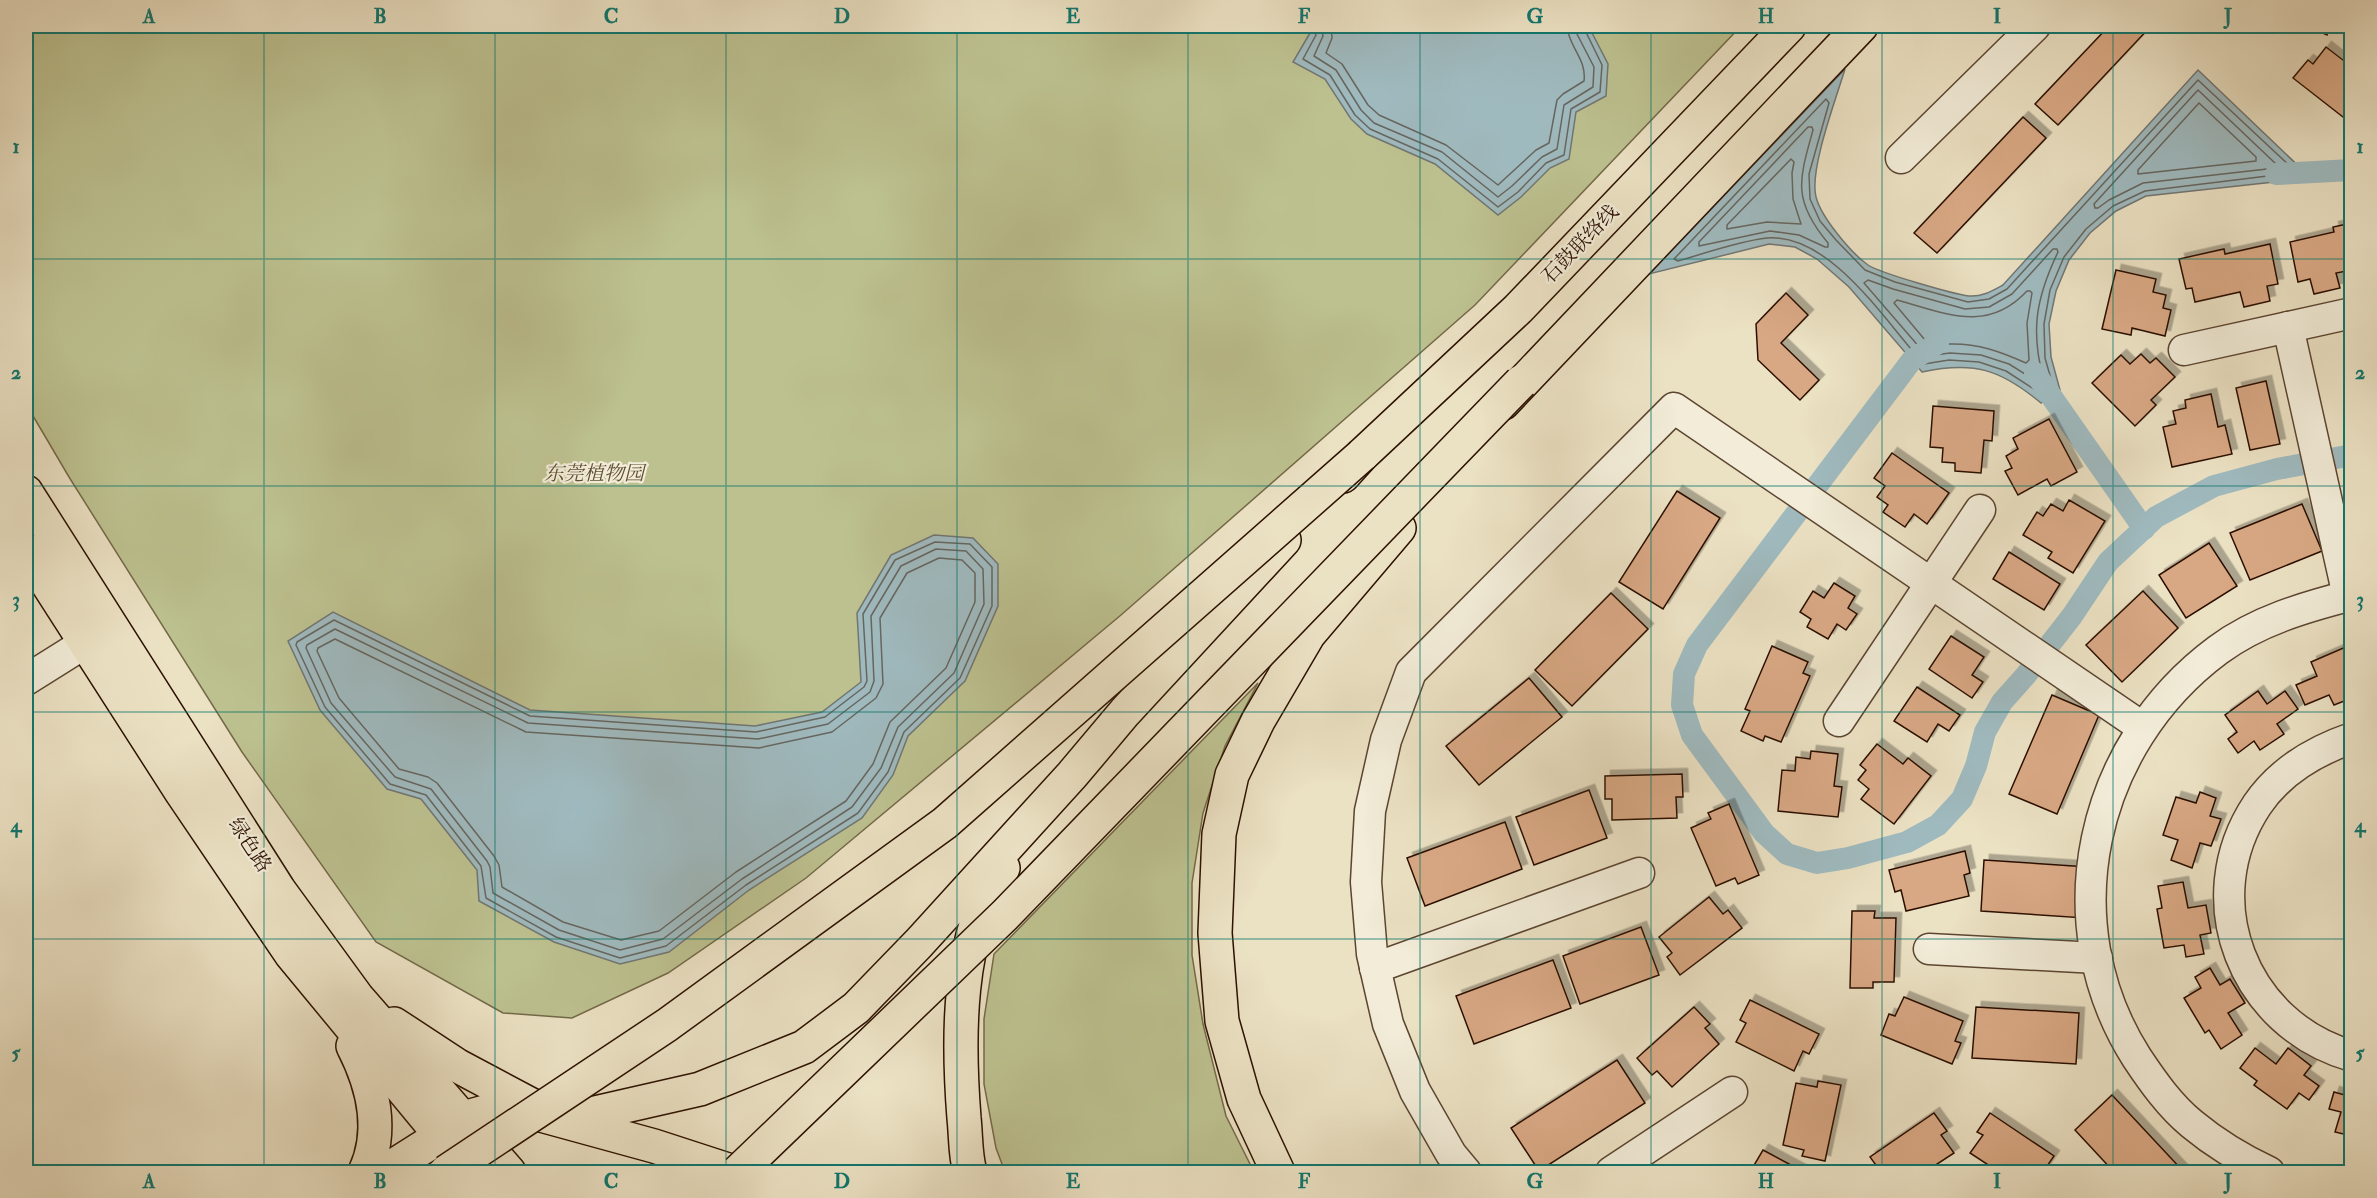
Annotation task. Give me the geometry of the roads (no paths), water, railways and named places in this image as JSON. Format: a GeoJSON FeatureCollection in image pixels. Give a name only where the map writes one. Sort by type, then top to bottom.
{"type":"FeatureCollection","features":[{"type":"Feature","properties":{"kind":"main road","name":"石鼓联络线"},"geometry":{"type":"LineString","coordinates":[[1362,455],[1518,309],[1789,26]]}},
{"type":"Feature","properties":{"kind":"main road"},"geometry":{"type":"LineString","coordinates":[[384,1173],[474,1115],[496,1109],[519,1109],[654,1146],[736,1173],[1005,915],[1521,382],[1861,26]]}},
{"type":"Feature","properties":{"kind":"main road"},"geometry":{"type":"LineString","coordinates":[[1278,1173],[1244,1099],[1221,1021],[1215,933],[1219,834],[1232,775],[1258,721],[1309,634],[1521,382]]}},
{"type":"Feature","properties":{"kind":"main road"},"geometry":{"type":"LineString","coordinates":[[347,1005],[398,1028],[458,1066],[510,1095],[564,1120],[700,1089],[804,1047],[856,1008],[919,943],[1072,775],[1125,712],[1362,455]]}},
{"type":"Feature","properties":{"kind":"main road"},"geometry":{"type":"LineString","coordinates":[[446,1173],[668,1025],[945,824],[1362,455]]}},
{"type":"Feature","properties":{"kind":"main road","name":"绿色路"},"geometry":{"type":"LineString","coordinates":[[26,492],[279,890],[347,1005]]}},
{"type":"Feature","properties":{"kind":"main road","name":"绿色路"},"geometry":{"type":"LineString","coordinates":[[26,550],[291,954],[347,1005],[453,1129],[509,1173]]}},
{"type":"Feature","properties":{"kind":"main road"},"geometry":{"type":"LineString","coordinates":[[970,1173],[962,1092],[962,1028],[966,961],[982,908],[1000,872],[1072,775]]}},
{"type":"Feature","properties":{"kind":"main road"},"geometry":{"type":"LineString","coordinates":[[347,1005],[362,1063],[372,1090],[375,1129],[365,1173]]}},
{"type":"Feature","properties":{"kind":"main road","name":"绿色路"},"geometry":{"type":"LineString","coordinates":[[453,1129],[471,1173]]}},
{"type":"Feature","properties":{"kind":"lane"},"geometry":{"type":"LineString","coordinates":[[1901,158],[2035,26]]}},
{"type":"Feature","properties":{"kind":"lane"},"geometry":{"type":"LineString","coordinates":[[2184,350],[2352,313]]}},
{"type":"Feature","properties":{"kind":"lane"},"geometry":{"type":"LineString","coordinates":[[2269,1173],[2235,1156],[2191,1124],[2154,1084],[2124,1038],[2103,988],[2092,934],[2090,880],[2098,826],[2116,774],[2142,727],[2177,685],[2219,649],[2266,622],[2318,603],[2350,596],[2288,327]]}},
{"type":"Feature","properties":{"kind":"lane"},"geometry":{"type":"LineString","coordinates":[[1466,1173],[1451,1154],[1415,1091],[1388,1024],[1372,954],[1366,882],[1370,811],[1386,740],[1411,672],[1674,408],[2142,727]]}},
{"type":"Feature","properties":{"kind":"lane"},"geometry":{"type":"LineString","coordinates":[[1839,721],[1980,510]]}},
{"type":"Feature","properties":{"kind":"lane"},"geometry":{"type":"LineString","coordinates":[[26,680],[85,643]]}},
{"type":"Feature","properties":{"kind":"lane"},"geometry":{"type":"LineString","coordinates":[[2352,738],[2325,747],[2299,762],[2276,782],[2257,804],[2233,858],[2229,888],[2230,917],[2236,946],[2247,974],[2263,998],[2284,1020],[2308,1038],[2334,1051],[2352,1056]]}},
{"type":"Feature","properties":{"kind":"lane"},"geometry":{"type":"LineString","coordinates":[[1375,968],[1639,873]]}},
{"type":"Feature","properties":{"kind":"lane"},"geometry":{"type":"LineString","coordinates":[[1929,950],[2097,958]]}},
{"type":"Feature","properties":{"kind":"lane"},"geometry":{"type":"LineString","coordinates":[[1611,1173],[1732,1092]]}},
{"type":"Feature","properties":{"kind":"water"},"geometry":{"type":"Polygon","coordinates":[[[1303,26],[1584,26],[1590,29],[1608,64],[1606,96],[1576,112],[1569,159],[1550,168],[1521,197],[1498,215],[1435,164],[1367,134],[1351,119],[1325,79],[1293,62],[1310,33],[1303,26]]]}},
{"type":"Feature","properties":{"kind":"water"},"geometry":{"type":"Polygon","coordinates":[[[1845,69],[1824,134],[1816,170],[1816,197],[1819,205],[1838,234],[1868,265],[1901,278],[1969,296],[1978,296],[2003,285],[2198,70],[2311,178],[2146,196],[2116,211],[2090,233],[2069,260],[2056,291],[2049,324],[2051,357],[2060,390],[2041,403],[2012,382],[1986,371],[1957,367],[1922,372],[1849,287],[1817,259],[1795,247],[1769,244],[1649,274],[1845,69]]]}},
{"type":"Feature","properties":{"kind":"water"},"geometry":{"type":"Polygon","coordinates":[[[934,535],[973,538],[998,564],[998,606],[965,681],[908,736],[893,775],[862,818],[749,890],[669,952],[620,964],[554,942],[479,901],[477,870],[421,799],[387,789],[320,710],[288,641],[333,612],[530,710],[755,726],[822,712],[861,682],[857,613],[891,555],[934,535]]]}},
{"type":"Feature","properties":{"kind":"waterway"},"geometry":{"type":"LineString","coordinates":[[2276,174],[2352,170]]}},
{"type":"Feature","properties":{"kind":"waterway"},"geometry":{"type":"LineString","coordinates":[[1938,343],[1912,360],[1697,645],[1684,674],[1682,705],[1692,735],[1764,833],[1787,854],[1817,863],[1848,858],[1907,842],[1938,825],[1962,799],[1976,766],[1985,732],[2002,702],[2072,616],[2108,562],[2156,517],[2214,486],[2277,469],[2352,455]]}},
{"type":"Feature","properties":{"kind":"waterway"},"geometry":{"type":"LineString","coordinates":[[2035,373],[2144,529]]}},
{"type":"Feature","properties":{"kind":"park label","name":"东莞植物园"},"geometry":{"type":"Point","coordinates":[594,473]}}]}
